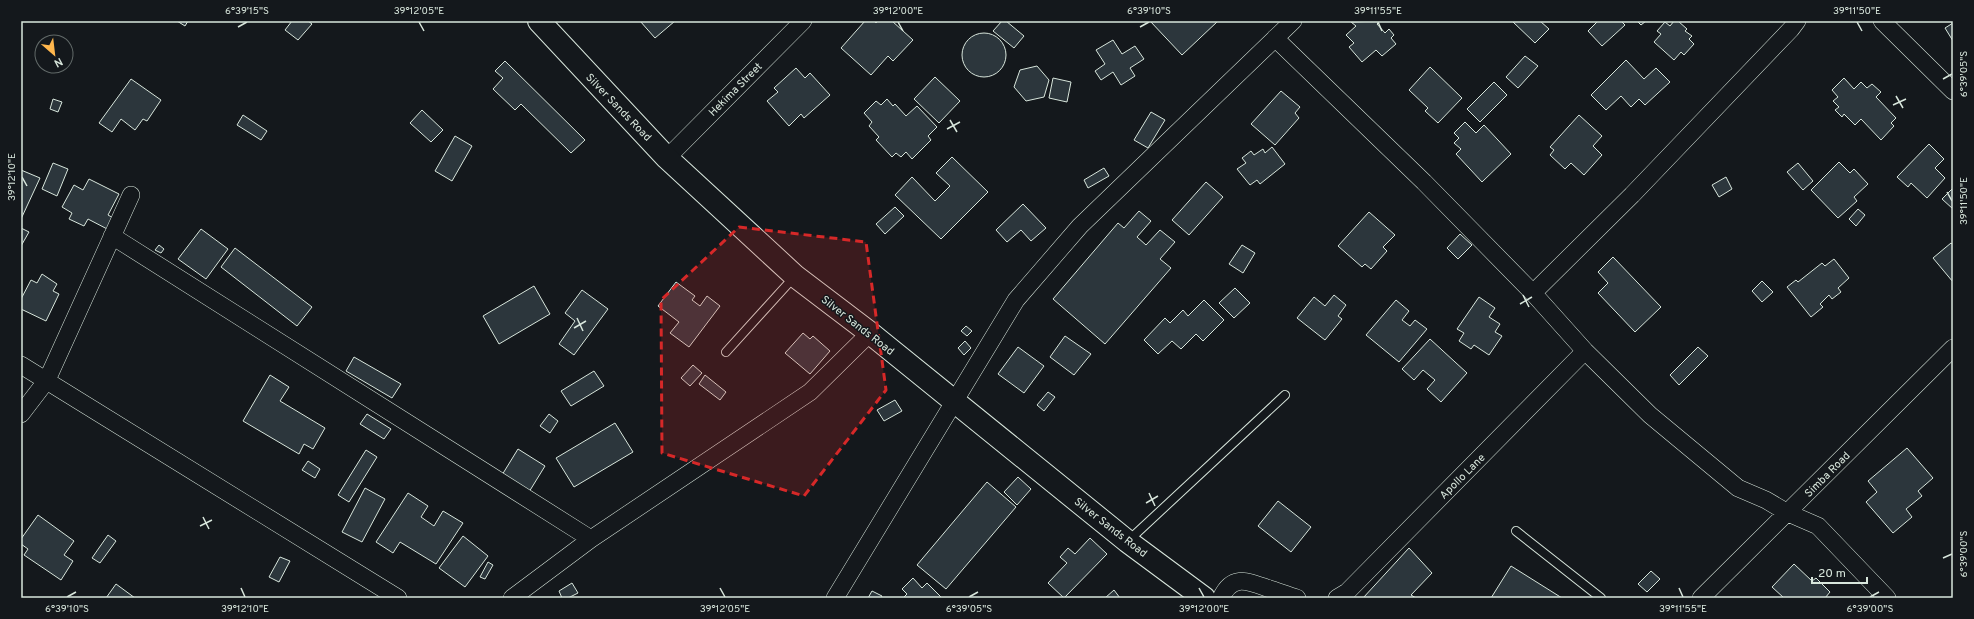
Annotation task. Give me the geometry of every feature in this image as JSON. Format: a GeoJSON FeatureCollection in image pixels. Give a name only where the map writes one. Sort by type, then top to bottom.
{"type":"FeatureCollection","features":[{"type":"Feature","properties":{"kind":"street","name":"Silver Sands Road"},"geometry":{"type":"LineString","coordinates":[[538,21],[667,158],[795,276],[870,334],[1128,541],[1204,598]]}},
{"type":"Feature","properties":{"kind":"street","name":"Hekima Street"},"geometry":{"type":"LineString","coordinates":[[667,158],[803,21]]}},
{"type":"Feature","properties":{"kind":"street"},"geometry":{"type":"LineString","coordinates":[[835,598],[1016,300],[1080,226],[1293,21]]}},
{"type":"Feature","properties":{"kind":"street"},"geometry":{"type":"LineString","coordinates":[[1533,293],[1632,195],[1797,21]]}},
{"type":"Feature","properties":{"kind":"street"},"geometry":{"type":"LineString","coordinates":[[1882,21],[1953,91]]}},
{"type":"Feature","properties":{"kind":"street"},"geometry":{"type":"LineString","coordinates":[[1275,38],[1424,182],[1533,293],[1585,351],[1650,415],[1738,488],[1818,526],[1887,598]]}},
{"type":"Feature","properties":{"kind":"street"},"geometry":{"type":"LineString","coordinates":[[21,414],[46,380],[131,195]]}},
{"type":"Feature","properties":{"kind":"street"},"geometry":{"type":"LineString","coordinates":[[112,236],[591,540]]}},
{"type":"Feature","properties":{"kind":"street"},"geometry":{"type":"LineString","coordinates":[[512,598],[591,540],[810,392],[870,334]]}},
{"type":"Feature","properties":{"kind":"street","name":"Simba Road"},"geometry":{"type":"LineString","coordinates":[[1701,598],[1953,348]]}},
{"type":"Feature","properties":{"kind":"street","name":"Apollo Lane"},"geometry":{"type":"LineString","coordinates":[[1337,598],[1347,592],[1585,351]]}},
{"type":"Feature","properties":{"kind":"street"},"geometry":{"type":"LineString","coordinates":[[21,365],[398,598]]}},
{"type":"Feature","properties":{"kind":"street"},"geometry":{"type":"LineString","coordinates":[[1221,598],[1225,590],[1236,581],[1246,580],[1297,598]]}},
{"type":"Feature","properties":{"kind":"lane"},"geometry":{"type":"LineString","coordinates":[[726,352],[795,276]]}},
{"type":"Feature","properties":{"kind":"lane"},"geometry":{"type":"LineString","coordinates":[[1128,541],[1285,395]]}},
{"type":"Feature","properties":{"kind":"lane"},"geometry":{"type":"LineString","coordinates":[[1516,530],[1601,598]]}},
{"type":"Feature","properties":{"kind":"highlighted area"},"geometry":{"type":"Polygon","coordinates":[[[739,227],[866,242],[886,390],[804,496],[662,453],[661,300],[739,227]]]}},
{"type":"Feature","properties":{"kind":"building"},"geometry":{"type":"Polygon","coordinates":[[[177,21],[188,21],[185,26],[177,21]]]}},
{"type":"Feature","properties":{"kind":"building"},"geometry":{"type":"Polygon","coordinates":[[[292,21],[308,21],[312,24],[298,40],[285,30],[292,21]]]}},
{"type":"Feature","properties":{"kind":"building"},"geometry":{"type":"Polygon","coordinates":[[[640,21],[675,21],[655,38],[640,21]]]}},
{"type":"Feature","properties":{"kind":"building"},"geometry":{"type":"Polygon","coordinates":[[[865,21],[874,21],[876,23],[878,21],[892,21],[913,40],[893,61],[888,56],[871,75],[841,48],[865,21]]]}},
{"type":"Feature","properties":{"kind":"building"},"geometry":{"type":"Polygon","coordinates":[[[1002,21],[1006,21],[1024,36],[1014,48],[993,31],[1002,21]]]}},
{"type":"Feature","properties":{"kind":"building"},"geometry":{"type":"Polygon","coordinates":[[[1150,21],[1218,21],[1182,55],[1150,21]]]}},
{"type":"Feature","properties":{"kind":"building"},"geometry":{"type":"Polygon","coordinates":[[[1380,21],[1377,24],[1385,33],[1389,29],[1394,35],[1391,38],[1396,44],[1382,56],[1376,50],[1362,62],[1349,47],[1354,43],[1346,35],[1356,26],[1351,22],[1380,21]]]}},
{"type":"Feature","properties":{"kind":"building"},"geometry":{"type":"Polygon","coordinates":[[[1512,21],[1540,21],[1549,29],[1535,43],[1512,21]]]}},
{"type":"Feature","properties":{"kind":"building"},"geometry":{"type":"Polygon","coordinates":[[[1598,21],[1621,21],[1625,25],[1602,46],[1588,31],[1598,21]]]}},
{"type":"Feature","properties":{"kind":"building"},"geometry":{"type":"Polygon","coordinates":[[[1637,21],[1646,21],[1641,25],[1637,21]]]}},
{"type":"Feature","properties":{"kind":"building"},"geometry":{"type":"Polygon","coordinates":[[[1674,21],[1678,21],[1687,29],[1685,31],[1692,36],[1689,39],[1694,44],[1684,55],[1681,52],[1674,60],[1654,42],[1661,34],[1657,31],[1665,22],[1670,26],[1674,21]]]}},
{"type":"Feature","properties":{"kind":"building"},"geometry":{"type":"Polygon","coordinates":[[[1953,23],[1953,41],[1945,28],[1953,23]]]}},
{"type":"Feature","properties":{"kind":"building"},"geometry":{"type":"Polygon","coordinates":[[[980,33],[988,33],[993,34],[1000,39],[1005,46],[1005,64],[1000,71],[993,76],[980,77],[972,74],[965,67],[962,59],[962,51],[965,43],[972,36],[980,33]]]}},
{"type":"Feature","properties":{"kind":"building"},"geometry":{"type":"Polygon","coordinates":[[[1113,40],[1122,54],[1135,46],[1144,59],[1130,68],[1135,76],[1121,85],[1113,72],[1101,80],[1095,71],[1105,64],[1096,50],[1113,40]]]}},
{"type":"Feature","properties":{"kind":"building"},"geometry":{"type":"Polygon","coordinates":[[[1525,56],[1538,66],[1518,88],[1506,77],[1525,56]]]}},
{"type":"Feature","properties":{"kind":"building"},"geometry":{"type":"Polygon","coordinates":[[[1626,60],[1644,79],[1656,68],[1670,82],[1645,105],[1639,99],[1631,107],[1621,96],[1606,110],[1591,95],[1626,60]]]}},
{"type":"Feature","properties":{"kind":"building"},"geometry":{"type":"Polygon","coordinates":[[[505,61],[585,140],[571,153],[521,104],[515,110],[493,89],[503,78],[495,71],[505,61]]]}},
{"type":"Feature","properties":{"kind":"building"},"geometry":{"type":"Polygon","coordinates":[[[1037,66],[1049,80],[1044,97],[1026,101],[1014,87],[1020,70],[1037,66]]]}},
{"type":"Feature","properties":{"kind":"building"},"geometry":{"type":"Polygon","coordinates":[[[1430,67],[1462,98],[1438,123],[1425,111],[1428,108],[1409,90],[1430,67]]]}},
{"type":"Feature","properties":{"kind":"building"},"geometry":{"type":"Polygon","coordinates":[[[796,68],[805,78],[810,73],[830,95],[804,118],[801,114],[789,126],[767,101],[778,92],[774,88],[796,68]]]}},
{"type":"Feature","properties":{"kind":"building"},"geometry":{"type":"Polygon","coordinates":[[[935,77],[960,101],[939,123],[914,99],[935,77]]]}},
{"type":"Feature","properties":{"kind":"building"},"geometry":{"type":"Polygon","coordinates":[[[1053,78],[1071,82],[1067,102],[1049,98],[1053,78]]]}},
{"type":"Feature","properties":{"kind":"building"},"geometry":{"type":"Polygon","coordinates":[[[1844,78],[1854,89],[1861,82],[1867,88],[1872,84],[1881,92],[1876,97],[1896,118],[1891,123],[1894,126],[1881,140],[1861,119],[1855,125],[1844,114],[1842,117],[1835,110],[1839,107],[1833,101],[1838,97],[1832,90],[1844,78]]]}},
{"type":"Feature","properties":{"kind":"building"},"geometry":{"type":"Polygon","coordinates":[[[131,79],[161,100],[147,121],[143,119],[135,130],[121,119],[112,132],[99,123],[131,79]]]}},
{"type":"Feature","properties":{"kind":"building"},"geometry":{"type":"Polygon","coordinates":[[[1494,82],[1507,95],[1480,122],[1467,109],[1494,82]]]}},
{"type":"Feature","properties":{"kind":"building"},"geometry":{"type":"Polygon","coordinates":[[[1281,91],[1300,107],[1295,113],[1299,118],[1275,145],[1251,124],[1281,91]]]}},
{"type":"Feature","properties":{"kind":"building"},"geometry":{"type":"Polygon","coordinates":[[[53,99],[62,102],[58,112],[50,109],[53,99]]]}},
{"type":"Feature","properties":{"kind":"building"},"geometry":{"type":"Polygon","coordinates":[[[887,99],[893,106],[895,104],[906,116],[917,106],[937,127],[928,136],[931,140],[912,159],[906,152],[901,157],[896,153],[892,157],[876,140],[879,137],[869,126],[872,122],[864,113],[876,101],[881,105],[887,99]]]}},
{"type":"Feature","properties":{"kind":"building"},"geometry":{"type":"Polygon","coordinates":[[[422,110],[443,130],[431,142],[410,123],[422,110]]]}},
{"type":"Feature","properties":{"kind":"building"},"geometry":{"type":"Polygon","coordinates":[[[1151,112],[1165,120],[1148,148],[1134,140],[1151,112]]]}},
{"type":"Feature","properties":{"kind":"building"},"geometry":{"type":"Polygon","coordinates":[[[243,115],[267,131],[261,140],[237,125],[243,115]]]}},
{"type":"Feature","properties":{"kind":"building"},"geometry":{"type":"Polygon","coordinates":[[[1579,115],[1602,136],[1593,146],[1602,155],[1584,175],[1571,163],[1565,169],[1550,155],[1554,150],[1550,147],[1579,115]]]}},
{"type":"Feature","properties":{"kind":"building"},"geometry":{"type":"Polygon","coordinates":[[[1465,122],[1476,133],[1484,125],[1511,154],[1482,182],[1456,154],[1461,149],[1454,143],[1459,138],[1454,133],[1465,122]]]}},
{"type":"Feature","properties":{"kind":"building"},"geometry":{"type":"Polygon","coordinates":[[[455,136],[472,146],[452,181],[435,171],[455,136]]]}},
{"type":"Feature","properties":{"kind":"building"},"geometry":{"type":"Polygon","coordinates":[[[1929,144],[1944,159],[1935,168],[1945,178],[1927,198],[1911,183],[1908,187],[1897,177],[1929,144]]]}},
{"type":"Feature","properties":{"kind":"building"},"geometry":{"type":"Polygon","coordinates":[[[1272,147],[1285,164],[1260,184],[1257,180],[1250,185],[1237,169],[1246,163],[1242,158],[1251,151],[1254,155],[1263,149],[1265,153],[1272,147]]]}},
{"type":"Feature","properties":{"kind":"building"},"geometry":{"type":"Polygon","coordinates":[[[952,157],[988,192],[941,239],[895,195],[912,177],[935,201],[950,186],[936,173],[952,157]]]}},
{"type":"Feature","properties":{"kind":"building"},"geometry":{"type":"Polygon","coordinates":[[[1839,162],[1850,173],[1854,169],[1868,184],[1854,197],[1857,201],[1838,218],[1811,190],[1839,162]]]}},
{"type":"Feature","properties":{"kind":"building"},"geometry":{"type":"Polygon","coordinates":[[[53,163],[68,169],[57,196],[42,189],[53,163]]]}},
{"type":"Feature","properties":{"kind":"building"},"geometry":{"type":"Polygon","coordinates":[[[1798,163],[1813,181],[1803,190],[1787,172],[1798,163]]]}},
{"type":"Feature","properties":{"kind":"building"},"geometry":{"type":"Polygon","coordinates":[[[1104,168],[1109,176],[1088,188],[1084,180],[1104,168]]]}},
{"type":"Feature","properties":{"kind":"building"},"geometry":{"type":"Polygon","coordinates":[[[21,170],[40,178],[21,219],[21,170]]]}},
{"type":"Feature","properties":{"kind":"building"},"geometry":{"type":"Polygon","coordinates":[[[1726,177],[1732,189],[1719,197],[1712,185],[1726,177]]]}},
{"type":"Feature","properties":{"kind":"building"},"geometry":{"type":"Polygon","coordinates":[[[89,179],[119,194],[108,215],[117,220],[111,231],[88,219],[84,226],[69,219],[72,213],[62,207],[74,185],[83,190],[89,179]]]}},
{"type":"Feature","properties":{"kind":"building"},"geometry":{"type":"Polygon","coordinates":[[[1206,182],[1223,197],[1189,235],[1172,220],[1206,182]]]}},
{"type":"Feature","properties":{"kind":"building"},"geometry":{"type":"Polygon","coordinates":[[[1953,188],[1953,209],[1942,199],[1953,188]]]}},
{"type":"Feature","properties":{"kind":"building"},"geometry":{"type":"Polygon","coordinates":[[[1023,204],[1046,228],[1031,241],[1021,230],[1007,242],[996,230],[1023,204]]]}},
{"type":"Feature","properties":{"kind":"building"},"geometry":{"type":"Polygon","coordinates":[[[895,207],[904,216],[885,234],[876,224],[895,207]]]}},
{"type":"Feature","properties":{"kind":"building"},"geometry":{"type":"Polygon","coordinates":[[[1858,209],[1865,215],[1856,226],[1849,219],[1858,209]]]}},
{"type":"Feature","properties":{"kind":"building"},"geometry":{"type":"Polygon","coordinates":[[[1139,211],[1151,221],[1137,237],[1146,245],[1160,230],[1175,242],[1160,259],[1171,268],[1105,344],[1053,299],[1118,223],[1124,228],[1139,211]]]}},
{"type":"Feature","properties":{"kind":"building"},"geometry":{"type":"Polygon","coordinates":[[[1369,212],[1395,235],[1383,247],[1387,251],[1371,269],[1365,264],[1362,267],[1338,246],[1369,212]]]}},
{"type":"Feature","properties":{"kind":"building"},"geometry":{"type":"Polygon","coordinates":[[[21,228],[29,232],[21,246],[21,228]]]}},
{"type":"Feature","properties":{"kind":"building"},"geometry":{"type":"Polygon","coordinates":[[[201,229],[228,249],[206,279],[178,259],[201,229]]]}},
{"type":"Feature","properties":{"kind":"building"},"geometry":{"type":"Polygon","coordinates":[[[1460,234],[1472,245],[1458,259],[1447,248],[1460,234]]]}},
{"type":"Feature","properties":{"kind":"building"},"geometry":{"type":"Polygon","coordinates":[[[1951,243],[1953,245],[1953,282],[1933,258],[1951,243]]]}},
{"type":"Feature","properties":{"kind":"building"},"geometry":{"type":"Polygon","coordinates":[[[159,245],[164,249],[161,253],[155,250],[159,245]]]}},
{"type":"Feature","properties":{"kind":"building"},"geometry":{"type":"Polygon","coordinates":[[[1242,245],[1255,253],[1243,273],[1229,264],[1242,245]]]}},
{"type":"Feature","properties":{"kind":"building"},"geometry":{"type":"Polygon","coordinates":[[[235,248],[312,307],[297,326],[221,267],[235,248]]]}},
{"type":"Feature","properties":{"kind":"building"},"geometry":{"type":"Polygon","coordinates":[[[1613,257],[1661,307],[1635,332],[1598,293],[1608,283],[1598,272],[1613,257]]]}},
{"type":"Feature","properties":{"kind":"building"},"geometry":{"type":"Polygon","coordinates":[[[1834,259],[1849,278],[1838,288],[1841,292],[1832,299],[1829,295],[1820,304],[1823,307],[1811,317],[1787,287],[1796,280],[1798,282],[1822,263],[1825,266],[1834,259]]]}},
{"type":"Feature","properties":{"kind":"building"},"geometry":{"type":"Polygon","coordinates":[[[42,274],[57,284],[53,291],[59,294],[46,321],[21,309],[21,299],[31,280],[37,283],[42,274]]]}},
{"type":"Feature","properties":{"kind":"building"},"geometry":{"type":"Polygon","coordinates":[[[1762,281],[1773,292],[1762,302],[1752,291],[1762,281]]]}},
{"type":"Feature","properties":{"kind":"building"},"geometry":{"type":"Polygon","coordinates":[[[676,282],[695,296],[692,300],[700,306],[707,296],[720,306],[689,347],[670,333],[679,322],[658,306],[676,282]]]}},
{"type":"Feature","properties":{"kind":"building"},"geometry":{"type":"Polygon","coordinates":[[[534,286],[550,314],[499,344],[483,316],[534,286]]]}},
{"type":"Feature","properties":{"kind":"building"},"geometry":{"type":"Polygon","coordinates":[[[1235,288],[1250,303],[1234,318],[1219,303],[1235,288]]]}},
{"type":"Feature","properties":{"kind":"building"},"geometry":{"type":"Polygon","coordinates":[[[582,290],[608,309],[574,355],[559,344],[575,321],[565,313],[582,290]]]}},
{"type":"Feature","properties":{"kind":"building"},"geometry":{"type":"Polygon","coordinates":[[[1334,295],[1346,305],[1338,316],[1342,319],[1325,340],[1297,318],[1314,297],[1325,306],[1334,295]]]}},
{"type":"Feature","properties":{"kind":"building"},"geometry":{"type":"Polygon","coordinates":[[[1479,297],[1495,308],[1489,317],[1500,324],[1495,332],[1502,336],[1489,355],[1474,345],[1471,349],[1459,341],[1464,333],[1457,329],[1479,297]]]}},
{"type":"Feature","properties":{"kind":"building"},"geometry":{"type":"Polygon","coordinates":[[[1204,300],[1224,320],[1203,341],[1196,334],[1181,349],[1172,341],[1158,354],[1144,340],[1165,318],[1170,323],[1183,310],[1188,316],[1204,300]]]}},
{"type":"Feature","properties":{"kind":"building"},"geometry":{"type":"Polygon","coordinates":[[[1396,300],[1409,311],[1402,320],[1410,326],[1415,320],[1427,329],[1399,362],[1366,335],[1396,300]]]}},
{"type":"Feature","properties":{"kind":"building"},"geometry":{"type":"Polygon","coordinates":[[[966,326],[972,331],[967,336],[961,331],[966,326]]]}},
{"type":"Feature","properties":{"kind":"building"},"geometry":{"type":"Polygon","coordinates":[[[803,333],[810,339],[813,336],[830,351],[810,374],[785,353],[803,333]]]}},
{"type":"Feature","properties":{"kind":"building"},"geometry":{"type":"Polygon","coordinates":[[[1065,336],[1091,354],[1074,375],[1050,357],[1065,336]]]}},
{"type":"Feature","properties":{"kind":"building"},"geometry":{"type":"Polygon","coordinates":[[[1430,339],[1467,373],[1441,402],[1427,389],[1435,380],[1423,370],[1414,380],[1402,369],[1430,339]]]}},
{"type":"Feature","properties":{"kind":"building"},"geometry":{"type":"Polygon","coordinates":[[[965,341],[971,348],[964,355],[958,348],[965,341]]]}},
{"type":"Feature","properties":{"kind":"building"},"geometry":{"type":"Polygon","coordinates":[[[1018,347],[1044,366],[1024,393],[998,374],[1018,347]]]}},
{"type":"Feature","properties":{"kind":"building"},"geometry":{"type":"Polygon","coordinates":[[[1698,347],[1708,356],[1679,385],[1670,375],[1698,347]]]}},
{"type":"Feature","properties":{"kind":"building"},"geometry":{"type":"Polygon","coordinates":[[[354,357],[401,384],[392,398],[346,371],[354,357]]]}},
{"type":"Feature","properties":{"kind":"building"},"geometry":{"type":"Polygon","coordinates":[[[693,365],[702,373],[690,386],[681,378],[693,365]]]}},
{"type":"Feature","properties":{"kind":"building"},"geometry":{"type":"Polygon","coordinates":[[[594,371],[604,386],[571,406],[561,391],[594,371]]]}},
{"type":"Feature","properties":{"kind":"building"},"geometry":{"type":"Polygon","coordinates":[[[270,375],[289,387],[280,401],[325,428],[313,449],[304,444],[299,454],[243,421],[270,375]]]}},
{"type":"Feature","properties":{"kind":"building"},"geometry":{"type":"Polygon","coordinates":[[[705,375],[726,392],[720,400],[699,384],[705,375]]]}},
{"type":"Feature","properties":{"kind":"building"},"geometry":{"type":"Polygon","coordinates":[[[1048,392],[1055,397],[1044,411],[1037,405],[1048,392]]]}},
{"type":"Feature","properties":{"kind":"building"},"geometry":{"type":"Polygon","coordinates":[[[895,400],[902,411],[884,421],[877,410],[895,400]]]}},
{"type":"Feature","properties":{"kind":"building"},"geometry":{"type":"Polygon","coordinates":[[[367,414],[391,429],[384,439],[360,424],[367,414]]]}},
{"type":"Feature","properties":{"kind":"building"},"geometry":{"type":"Polygon","coordinates":[[[549,414],[558,421],[550,433],[540,426],[549,414]]]}},
{"type":"Feature","properties":{"kind":"building"},"geometry":{"type":"Polygon","coordinates":[[[615,423],[633,452],[574,487],[556,458],[615,423]]]}},
{"type":"Feature","properties":{"kind":"building"},"geometry":{"type":"Polygon","coordinates":[[[1907,448],[1933,478],[1918,491],[1922,496],[1906,509],[1912,517],[1893,533],[1866,502],[1877,492],[1868,481],[1907,448]]]}},
{"type":"Feature","properties":{"kind":"building"},"geometry":{"type":"Polygon","coordinates":[[[518,449],[545,466],[529,492],[502,475],[518,449]]]}},
{"type":"Feature","properties":{"kind":"building"},"geometry":{"type":"Polygon","coordinates":[[[366,450],[377,457],[349,502],[338,495],[366,450]]]}},
{"type":"Feature","properties":{"kind":"building"},"geometry":{"type":"Polygon","coordinates":[[[308,461],[320,469],[315,478],[302,470],[308,461]]]}},
{"type":"Feature","properties":{"kind":"building"},"geometry":{"type":"Polygon","coordinates":[[[1018,477],[1031,489],[1017,505],[1004,492],[1018,477]]]}},
{"type":"Feature","properties":{"kind":"building"},"geometry":{"type":"Polygon","coordinates":[[[987,482],[1016,507],[946,589],[917,565],[987,482]]]}},
{"type":"Feature","properties":{"kind":"building"},"geometry":{"type":"Polygon","coordinates":[[[365,488],[385,499],[362,542],[342,532],[365,488]]]}},
{"type":"Feature","properties":{"kind":"building"},"geometry":{"type":"Polygon","coordinates":[[[408,493],[428,506],[421,517],[434,526],[443,511],[463,523],[436,564],[400,542],[393,553],[376,542],[408,493]]]}},
{"type":"Feature","properties":{"kind":"building"},"geometry":{"type":"Polygon","coordinates":[[[1278,501],[1311,527],[1291,552],[1258,526],[1278,501]]]}},
{"type":"Feature","properties":{"kind":"building"},"geometry":{"type":"Polygon","coordinates":[[[38,515],[74,541],[64,555],[73,561],[61,580],[24,555],[28,549],[21,544],[21,539],[38,515]]]}},
{"type":"Feature","properties":{"kind":"building"},"geometry":{"type":"Polygon","coordinates":[[[108,535],[116,541],[100,563],[92,558],[108,535]]]}},
{"type":"Feature","properties":{"kind":"building"},"geometry":{"type":"Polygon","coordinates":[[[463,536],[488,556],[465,587],[439,568],[463,536]]]}},
{"type":"Feature","properties":{"kind":"building"},"geometry":{"type":"Polygon","coordinates":[[[1090,538],[1107,554],[1064,598],[1048,583],[1067,563],[1060,557],[1068,548],[1075,554],[1090,538]]]}},
{"type":"Feature","properties":{"kind":"building"},"geometry":{"type":"Polygon","coordinates":[[[1409,548],[1432,573],[1411,595],[1416,598],[1363,598],[1409,548]]]}},
{"type":"Feature","properties":{"kind":"building"},"geometry":{"type":"Polygon","coordinates":[[[280,557],[290,561],[279,582],[269,577],[280,557]]]}},
{"type":"Feature","properties":{"kind":"building"},"geometry":{"type":"Polygon","coordinates":[[[488,562],[493,565],[485,579],[480,577],[488,562]]]}},
{"type":"Feature","properties":{"kind":"building"},"geometry":{"type":"Polygon","coordinates":[[[1794,564],[1812,581],[1816,578],[1830,592],[1825,598],[1784,598],[1772,587],[1794,564]]]}},
{"type":"Feature","properties":{"kind":"building"},"geometry":{"type":"Polygon","coordinates":[[[1511,566],[1562,598],[1491,598],[1511,566]]]}},
{"type":"Feature","properties":{"kind":"building"},"geometry":{"type":"Polygon","coordinates":[[[1651,571],[1660,579],[1647,592],[1638,584],[1651,571]]]}},
{"type":"Feature","properties":{"kind":"building"},"geometry":{"type":"Polygon","coordinates":[[[913,578],[922,588],[927,583],[942,598],[903,598],[907,594],[902,589],[913,578]]]}},
{"type":"Feature","properties":{"kind":"building"},"geometry":{"type":"Polygon","coordinates":[[[572,583],[578,593],[568,598],[562,598],[559,591],[572,583]]]}},
{"type":"Feature","properties":{"kind":"building"},"geometry":{"type":"Polygon","coordinates":[[[116,584],[135,598],[106,598],[116,584]]]}},
{"type":"Feature","properties":{"kind":"building"},"geometry":{"type":"Polygon","coordinates":[[[1114,590],[1120,598],[1105,598],[1114,590]]]}},
{"type":"Feature","properties":{"kind":"building"},"geometry":{"type":"Polygon","coordinates":[[[872,591],[882,596],[881,598],[868,598],[872,591]]]}}]}
